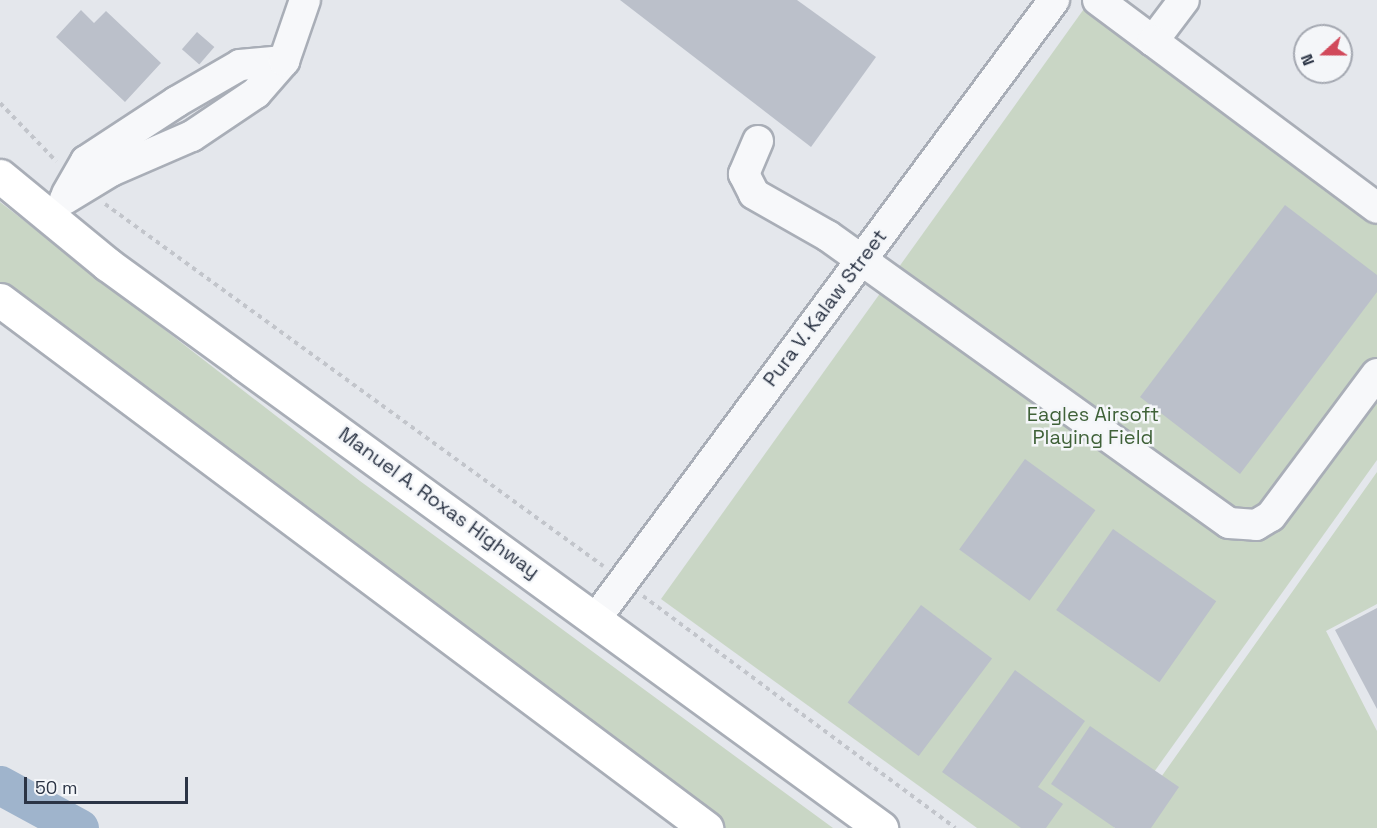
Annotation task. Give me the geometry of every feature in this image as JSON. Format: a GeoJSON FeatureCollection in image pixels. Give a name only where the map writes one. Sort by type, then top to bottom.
{"type":"FeatureCollection","features":[{"type":"Feature","properties":{"kind":"main road","name":"Manuel A. Roxas Highway"},"geometry":{"type":"LineString","coordinates":[[0,176],[67,196],[597,616],[881,828]]}},
{"type":"Feature","properties":{"kind":"main road"},"geometry":{"type":"LineString","coordinates":[[0,300],[706,828]]}},
{"type":"Feature","properties":{"kind":"street"},"geometry":{"type":"LineString","coordinates":[[67,196],[192,136],[256,93],[284,61],[305,0]]}},
{"type":"Feature","properties":{"kind":"street","name":"Pura V. Kalaw Street"},"geometry":{"type":"LineString","coordinates":[[597,616],[1054,0]]}},
{"type":"Feature","properties":{"kind":"street"},"geometry":{"type":"LineString","coordinates":[[1098,0],[1377,208]]}},
{"type":"Feature","properties":{"kind":"street"},"geometry":{"type":"LineString","coordinates":[[1153,41],[1184,0]]}},
{"type":"Feature","properties":{"kind":"street"},"geometry":{"type":"LineString","coordinates":[[758,141],[744,174],[754,194],[860,260],[1214,517],[1243,526],[1271,516],[1284,503],[1377,374]]}},
{"type":"Feature","properties":{"kind":"path"},"geometry":{"type":"LineString","coordinates":[[0,103],[67,196],[622,580],[955,828]]}},
{"type":"Feature","properties":{"kind":"green space","name":"Eagles Airsoft Playing Field"},"geometry":{"type":"Polygon","coordinates":[[[1086,6],[1377,217],[1377,460],[1114,828],[977,828],[661,599],[1086,6]]]}},
{"type":"Feature","properties":{"kind":"green space"},"geometry":{"type":"Polygon","coordinates":[[[0,202],[360,481],[833,828],[722,828],[542,694],[0,286],[0,202]]]}},
{"type":"Feature","properties":{"kind":"green space"},"geometry":{"type":"Polygon","coordinates":[[[1377,472],[1377,604],[1326,631],[1377,731],[1377,828],[1125,828],[1377,472]]]}},
{"type":"Feature","properties":{"kind":"building"},"geometry":{"type":"Polygon","coordinates":[[[620,0],[797,0],[876,57],[811,147],[620,0]]]}},
{"type":"Feature","properties":{"kind":"building"},"geometry":{"type":"Polygon","coordinates":[[[81,10],[94,23],[106,11],[161,63],[125,102],[56,37],[81,10]]]}},
{"type":"Feature","properties":{"kind":"building"},"geometry":{"type":"Polygon","coordinates":[[[197,32],[214,47],[199,64],[182,49],[197,32]]]}},
{"type":"Feature","properties":{"kind":"building"},"geometry":{"type":"Polygon","coordinates":[[[1285,205],[1377,275],[1377,292],[1240,474],[1140,397],[1285,205]]]}},
{"type":"Feature","properties":{"kind":"building"},"geometry":{"type":"Polygon","coordinates":[[[1025,459],[1095,510],[1030,601],[959,550],[1025,459]]]}},
{"type":"Feature","properties":{"kind":"building"},"geometry":{"type":"Polygon","coordinates":[[[1113,529],[1216,601],[1159,682],[1056,610],[1113,529]]]}},
{"type":"Feature","properties":{"kind":"building"},"geometry":{"type":"Polygon","coordinates":[[[921,605],[992,659],[919,756],[848,702],[921,605]]]}},
{"type":"Feature","properties":{"kind":"building"},"geometry":{"type":"Polygon","coordinates":[[[1377,608],[1377,709],[1335,630],[1377,608]]]}},
{"type":"Feature","properties":{"kind":"building"},"geometry":{"type":"Polygon","coordinates":[[[1015,670],[1085,721],[1038,787],[1063,804],[1046,828],[1021,828],[942,772],[1015,670]]]}},
{"type":"Feature","properties":{"kind":"building"},"geometry":{"type":"Polygon","coordinates":[[[1090,726],[1179,787],[1151,828],[1115,828],[1051,784],[1090,726]]]}},
{"type":"Feature","properties":{"kind":"waterway"},"geometry":{"type":"LineString","coordinates":[[0,785],[79,828]]}}]}
